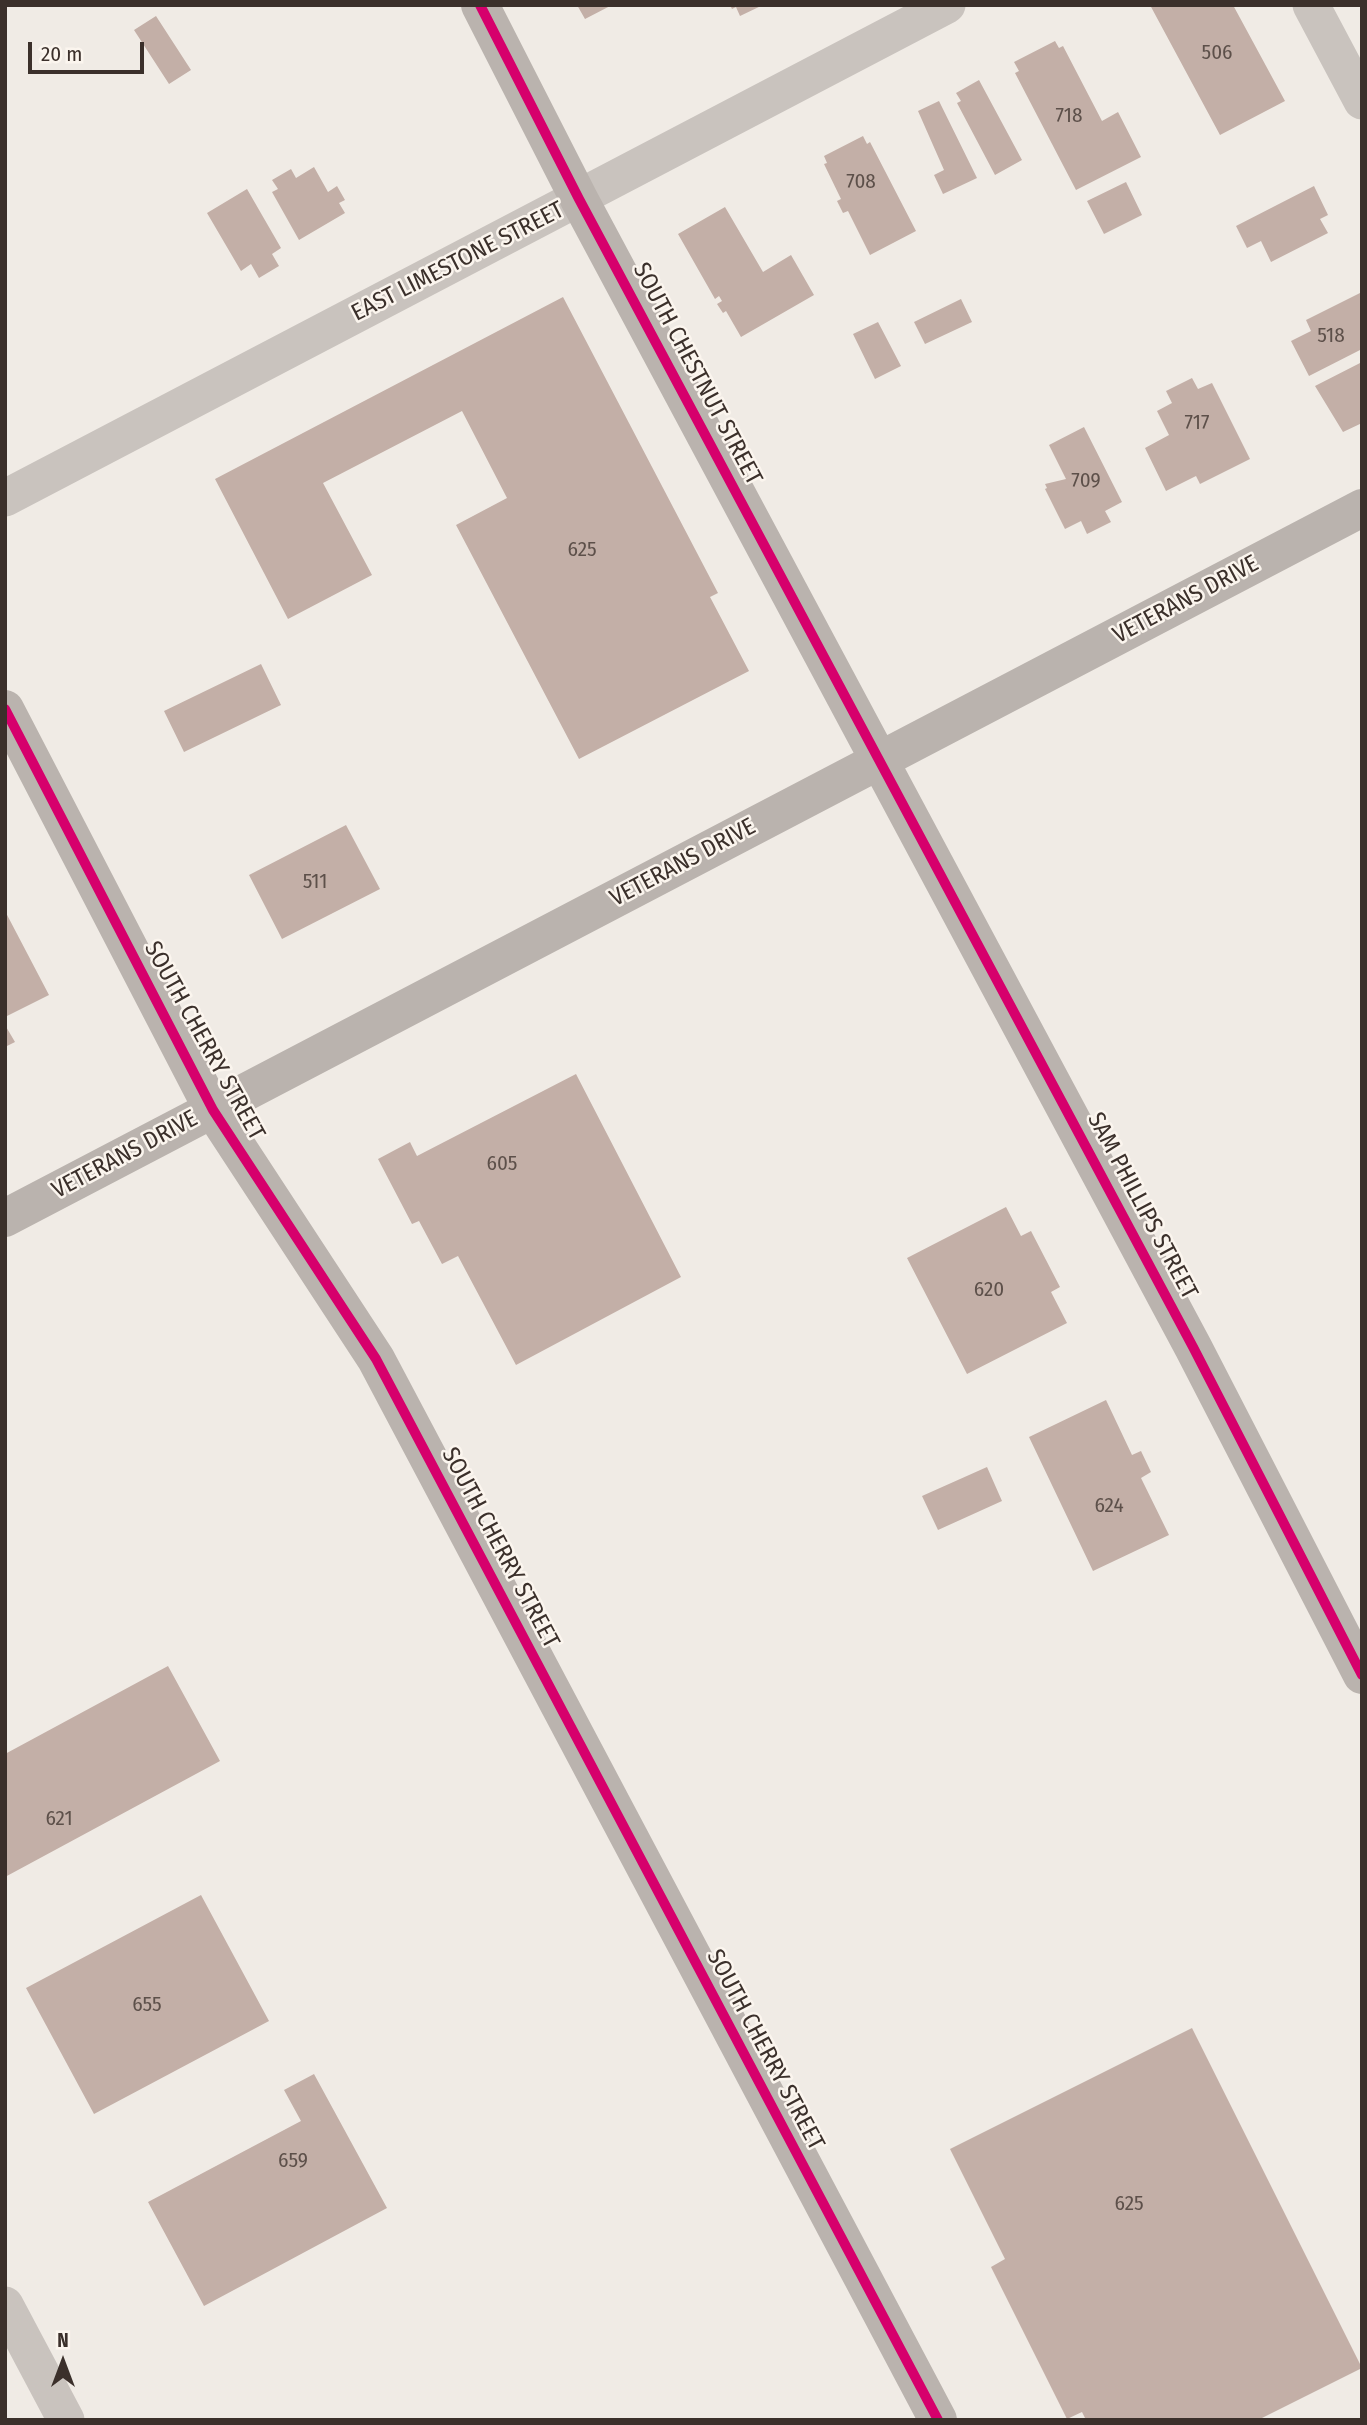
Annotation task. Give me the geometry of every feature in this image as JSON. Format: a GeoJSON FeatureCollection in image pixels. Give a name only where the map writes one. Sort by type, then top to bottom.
{"type":"FeatureCollection","features":[{"type":"Feature","properties":{"kind":"street","name":"SOUTH CHESTNUT STREET"},"geometry":{"type":"LineString","coordinates":[[480,5],[579,200],[881,760]]}},
{"type":"Feature","properties":{"kind":"street","name":"EAST LIMESTONE STREET"},"geometry":{"type":"LineString","coordinates":[[5,498],[579,200],[947,5]]}},
{"type":"Feature","properties":{"kind":"street"},"geometry":{"type":"LineString","coordinates":[[1311,5],[1362,101]]}},
{"type":"Feature","properties":{"kind":"street","name":"VETERANS DRIVE"},"geometry":{"type":"LineString","coordinates":[[5,1219],[1362,508]]}},
{"type":"Feature","properties":{"kind":"street","name":"SOUTH CHERRY STREET"},"geometry":{"type":"LineString","coordinates":[[5,709],[213,1110],[376,1359],[938,2420]]}},
{"type":"Feature","properties":{"kind":"street","name":"SAM PHILLIPS STREET"},"geometry":{"type":"LineString","coordinates":[[881,760],[1193,1347],[1362,1675]]}},
{"type":"Feature","properties":{"kind":"street"},"geometry":{"type":"LineString","coordinates":[[5,2305],[66,2420]]}},
{"type":"Feature","properties":{"kind":"building"},"geometry":{"type":"Polygon","coordinates":[[[577,5],[612,5],[585,19],[577,5]]]}},
{"type":"Feature","properties":{"kind":"building"},"geometry":{"type":"Polygon","coordinates":[[[730,5],[763,5],[740,16],[736,7],[732,9],[730,5]]]}},
{"type":"Feature","properties":{"kind":"building"},"geometry":{"type":"Polygon","coordinates":[[[1150,5],[1233,5],[1285,101],[1220,135],[1150,5]]]}},
{"type":"Feature","properties":{"kind":"building"},"geometry":{"type":"Polygon","coordinates":[[[156,16],[191,70],[169,84],[134,30],[156,16]]]}},
{"type":"Feature","properties":{"kind":"building"},"geometry":{"type":"Polygon","coordinates":[[[1055,41],[1059,48],[1063,46],[1102,121],[1118,112],[1141,157],[1076,190],[1015,73],[1019,71],[1014,62],[1055,41]]]}},
{"type":"Feature","properties":{"kind":"building"},"geometry":{"type":"Polygon","coordinates":[[[979,80],[1022,160],[995,175],[957,103],[961,101],[956,93],[979,80]]]}},
{"type":"Feature","properties":{"kind":"building"},"geometry":{"type":"Polygon","coordinates":[[[939,101],[977,178],[943,194],[934,175],[944,170],[918,111],[939,101]]]}},
{"type":"Feature","properties":{"kind":"building"},"geometry":{"type":"Polygon","coordinates":[[[863,136],[867,144],[870,142],[916,231],[870,255],[848,211],[843,213],[837,201],[841,199],[824,164],[827,163],[824,156],[863,136]]]}},
{"type":"Feature","properties":{"kind":"building"},"geometry":{"type":"Polygon","coordinates":[[[314,167],[328,192],[337,186],[345,200],[339,203],[345,213],[299,240],[272,192],[278,189],[272,180],[291,169],[296,178],[314,167]]]}},
{"type":"Feature","properties":{"kind":"building"},"geometry":{"type":"Polygon","coordinates":[[[1126,182],[1142,215],[1104,234],[1087,201],[1126,182]]]}},
{"type":"Feature","properties":{"kind":"building"},"geometry":{"type":"Polygon","coordinates":[[[1314,186],[1328,215],[1320,219],[1328,233],[1271,262],[1261,241],[1247,248],[1236,226],[1314,186]]]}},
{"type":"Feature","properties":{"kind":"building"},"geometry":{"type":"Polygon","coordinates":[[[247,189],[281,248],[272,254],[279,266],[259,278],[251,264],[241,271],[207,213],[247,189]]]}},
{"type":"Feature","properties":{"kind":"building"},"geometry":{"type":"Polygon","coordinates":[[[725,207],[763,272],[791,255],[814,295],[741,337],[726,311],[723,313],[717,304],[722,301],[719,296],[715,299],[678,234],[725,207]]]}},
{"type":"Feature","properties":{"kind":"building"},"geometry":{"type":"Polygon","coordinates":[[[1362,292],[1362,349],[1309,376],[1291,341],[1311,331],[1306,320],[1362,292]]]}},
{"type":"Feature","properties":{"kind":"building"},"geometry":{"type":"Polygon","coordinates":[[[563,297],[718,593],[710,597],[749,671],[579,759],[456,525],[507,498],[462,411],[323,483],[372,575],[288,619],[215,479],[563,297]]]}},
{"type":"Feature","properties":{"kind":"building"},"geometry":{"type":"Polygon","coordinates":[[[961,299],[972,322],[925,344],[914,322],[961,299]]]}},
{"type":"Feature","properties":{"kind":"building"},"geometry":{"type":"Polygon","coordinates":[[[878,322],[901,366],[875,379],[853,334],[878,322]]]}},
{"type":"Feature","properties":{"kind":"building"},"geometry":{"type":"Polygon","coordinates":[[[1362,362],[1362,423],[1343,432],[1315,386],[1362,362]]]}},
{"type":"Feature","properties":{"kind":"building"},"geometry":{"type":"Polygon","coordinates":[[[1192,378],[1198,389],[1212,383],[1250,459],[1200,484],[1196,476],[1166,491],[1145,448],[1169,435],[1157,411],[1172,403],[1166,391],[1192,378]]]}},
{"type":"Feature","properties":{"kind":"building"},"geometry":{"type":"Polygon","coordinates":[[[1084,427],[1122,502],[1105,511],[1111,522],[1087,534],[1081,521],[1065,529],[1045,489],[1045,484],[1066,479],[1049,445],[1084,427]]]}},
{"type":"Feature","properties":{"kind":"building"},"geometry":{"type":"Polygon","coordinates":[[[261,664],[281,705],[184,752],[164,711],[261,664]]]}},
{"type":"Feature","properties":{"kind":"building"},"geometry":{"type":"Polygon","coordinates":[[[346,825],[380,889],[282,939],[249,875],[346,825]]]}},
{"type":"Feature","properties":{"kind":"building"},"geometry":{"type":"Polygon","coordinates":[[[5,911],[49,995],[5,1017],[5,911]]]}},
{"type":"Feature","properties":{"kind":"building"},"geometry":{"type":"Polygon","coordinates":[[[5,1025],[15,1042],[5,1047],[5,1025]]]}},
{"type":"Feature","properties":{"kind":"building"},"geometry":{"type":"Polygon","coordinates":[[[576,1074],[681,1277],[516,1365],[458,1256],[442,1264],[419,1221],[412,1224],[378,1159],[410,1142],[417,1156],[576,1074]]]}},
{"type":"Feature","properties":{"kind":"building"},"geometry":{"type":"Polygon","coordinates":[[[1006,1207],[1021,1236],[1031,1231],[1060,1287],[1051,1292],[1067,1323],[967,1374],[907,1258],[1006,1207]]]}},
{"type":"Feature","properties":{"kind":"building"},"geometry":{"type":"Polygon","coordinates":[[[1106,1400],[1132,1455],[1141,1451],[1151,1472],[1141,1478],[1169,1535],[1093,1571],[1029,1437],[1106,1400]]]}},
{"type":"Feature","properties":{"kind":"building"},"geometry":{"type":"Polygon","coordinates":[[[987,1467],[1002,1501],[938,1530],[922,1496],[987,1467]]]}},
{"type":"Feature","properties":{"kind":"building"},"geometry":{"type":"Polygon","coordinates":[[[168,1666],[220,1761],[5,1877],[5,1754],[168,1666]]]}},
{"type":"Feature","properties":{"kind":"building"},"geometry":{"type":"Polygon","coordinates":[[[201,1895],[269,2021],[94,2114],[26,1988],[201,1895]]]}},
{"type":"Feature","properties":{"kind":"building"},"geometry":{"type":"Polygon","coordinates":[[[1192,2028],[1362,2368],[1258,2420],[1086,2420],[1082,2412],[1067,2419],[991,2267],[1005,2259],[950,2149],[1192,2028]]]}},
{"type":"Feature","properties":{"kind":"building"},"geometry":{"type":"Polygon","coordinates":[[[314,2074],[387,2208],[204,2306],[148,2202],[301,2121],[284,2090],[314,2074]]]}},
{"type":"Feature","properties":{"kind":"cycle path"},"geometry":{"type":"LineString","coordinates":[[480,5],[579,199],[1193,1347],[1362,1675]]}},
{"type":"Feature","properties":{"kind":"cycle path"},"geometry":{"type":"LineString","coordinates":[[5,709],[213,1110],[376,1359],[938,2420]]}}]}
